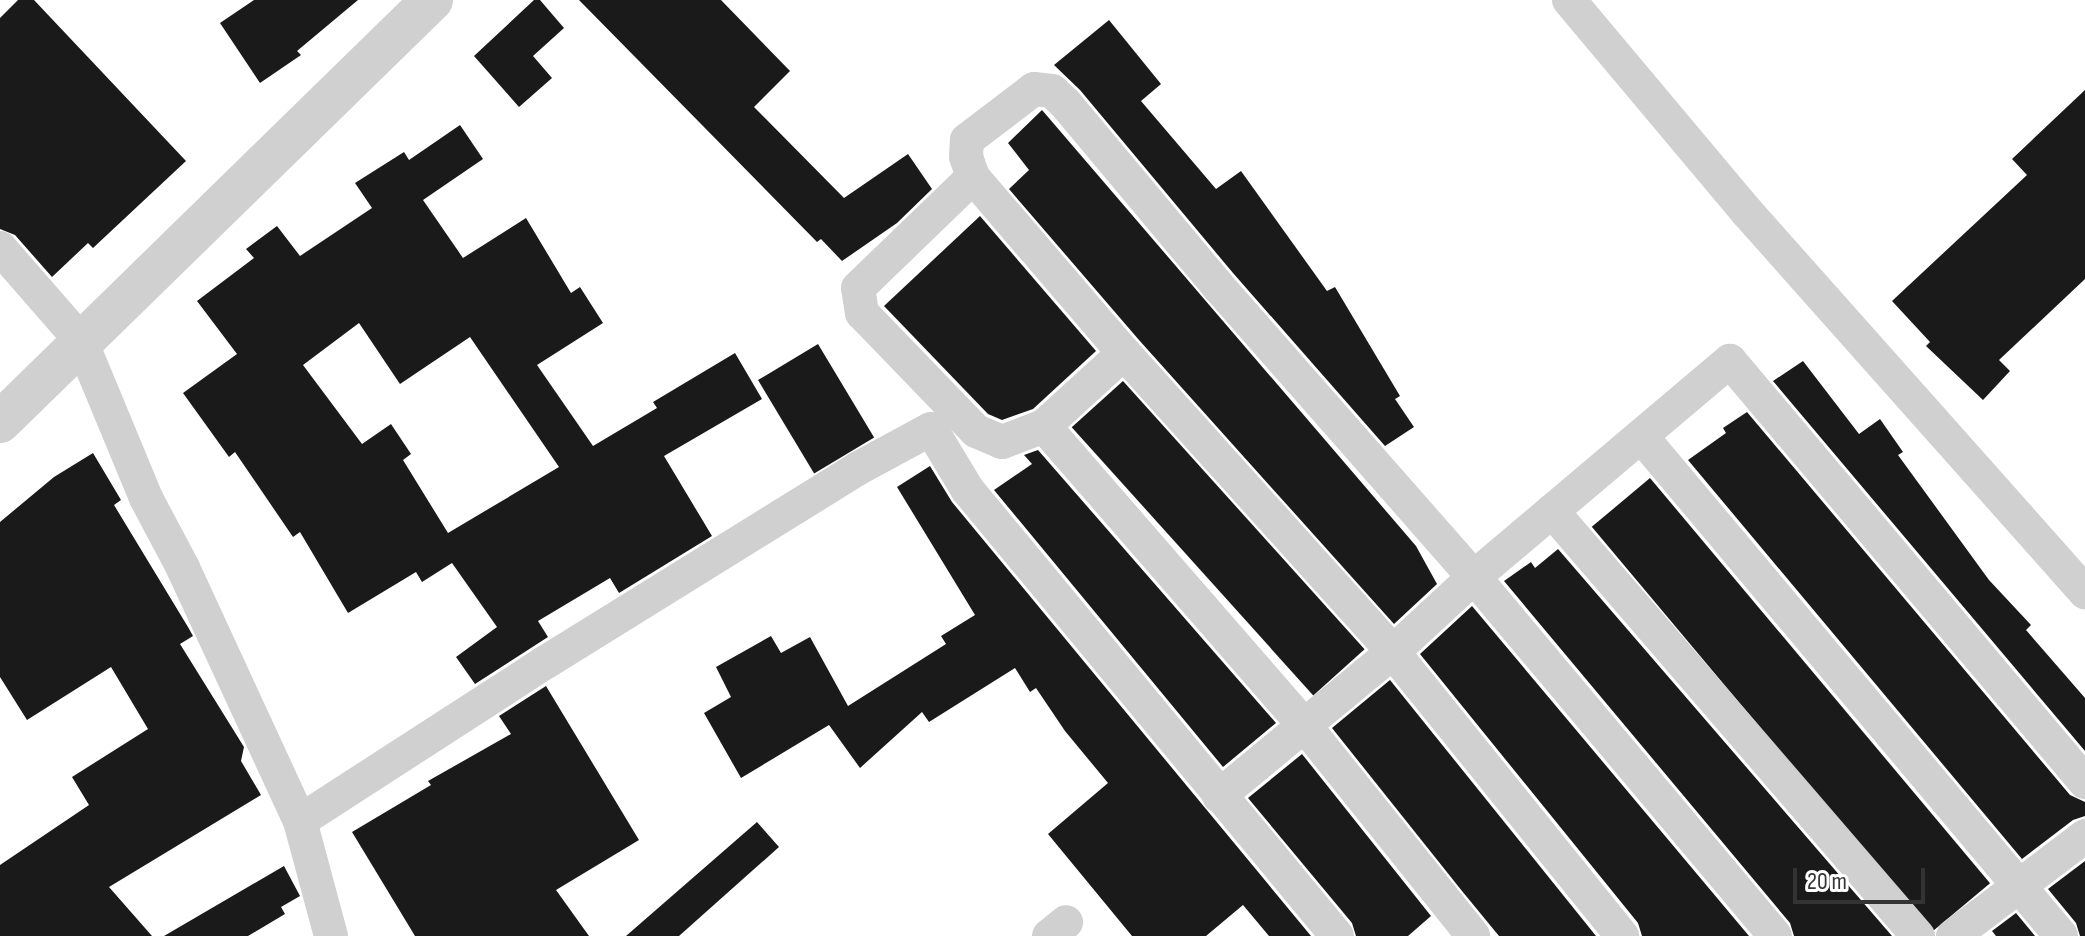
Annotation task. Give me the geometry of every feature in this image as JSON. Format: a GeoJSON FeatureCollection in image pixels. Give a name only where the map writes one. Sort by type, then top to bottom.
{"type":"FeatureCollection","features":[{"type":"Feature","properties":{"kind":"street"},"geometry":{"type":"LineString","coordinates":[[0,422],[432,0]]}},
{"type":"Feature","properties":{"kind":"street"},"geometry":{"type":"LineString","coordinates":[[1569,0],[1747,212],[2085,592]]}},
{"type":"Feature","properties":{"kind":"street"},"geometry":{"type":"LineString","coordinates":[[1622,936],[1393,652],[1124,353],[973,177],[966,157],[967,140],[1034,89],[1052,91],[1474,577],[1775,936]]}},
{"type":"Feature","properties":{"kind":"street"},"geometry":{"type":"LineString","coordinates":[[973,177],[858,288],[862,313],[943,419],[967,489],[1337,936]]}},
{"type":"Feature","properties":{"kind":"street"},"geometry":{"type":"LineString","coordinates":[[0,248],[81,341],[146,498],[183,568],[300,821],[331,936]]}},
{"type":"Feature","properties":{"kind":"street"},"geometry":{"type":"LineString","coordinates":[[943,419],[1002,442],[1044,426],[1124,353]]}},
{"type":"Feature","properties":{"kind":"street"},"geometry":{"type":"LineString","coordinates":[[1219,796],[1393,652],[1474,577],[1730,361],[2085,782]]}},
{"type":"Feature","properties":{"kind":"street"},"geometry":{"type":"LineString","coordinates":[[300,821],[573,645],[943,419]]}},
{"type":"Feature","properties":{"kind":"street"},"geometry":{"type":"LineString","coordinates":[[1044,426],[1305,726],[1473,936]]}},
{"type":"Feature","properties":{"kind":"street"},"geometry":{"type":"LineString","coordinates":[[1641,436],[2061,936]]}},
{"type":"Feature","properties":{"kind":"street"},"geometry":{"type":"LineString","coordinates":[[1552,511],[1918,936]]}},
{"type":"Feature","properties":{"kind":"street"},"geometry":{"type":"LineString","coordinates":[[1953,936],[2085,836]]}},
{"type":"Feature","properties":{"kind":"building"},"geometry":{"type":"Polygon","coordinates":[[[18,0],[34,0],[186,161],[93,248],[88,243],[52,277],[15,235],[0,229],[0,18],[18,0]]]}},
{"type":"Feature","properties":{"kind":"building"},"geometry":{"type":"Polygon","coordinates":[[[254,0],[358,0],[297,51],[301,55],[260,83],[220,23],[254,0]]]}},
{"type":"Feature","properties":{"kind":"building"},"geometry":{"type":"Polygon","coordinates":[[[534,0],[540,0],[564,28],[533,56],[552,78],[519,107],[474,56],[534,0]]]}},
{"type":"Feature","properties":{"kind":"building"},"geometry":{"type":"Polygon","coordinates":[[[579,0],[721,0],[790,71],[754,107],[844,198],[908,154],[932,189],[897,223],[842,261],[821,239],[817,242],[579,0]]]}},
{"type":"Feature","properties":{"kind":"building"},"geometry":{"type":"Polygon","coordinates":[[[1109,20],[1161,84],[1141,101],[1216,189],[1241,171],[1327,291],[1335,287],[1400,396],[1395,399],[1414,427],[1385,446],[1233,273],[1080,90],[1054,65],[1109,20]]]}},
{"type":"Feature","properties":{"kind":"building"},"geometry":{"type":"Polygon","coordinates":[[[2085,90],[2085,279],[1999,360],[2010,371],[1983,400],[1926,346],[1930,342],[1892,301],[2027,175],[2012,159],[2085,90]]]}},
{"type":"Feature","properties":{"kind":"building"},"geometry":{"type":"Polygon","coordinates":[[[1042,110],[1416,546],[1437,584],[1394,624],[1139,340],[1009,189],[1029,170],[1008,143],[1042,110]]]}},
{"type":"Feature","properties":{"kind":"building"},"geometry":{"type":"Polygon","coordinates":[[[460,125],[483,159],[423,200],[463,258],[526,218],[571,293],[580,287],[603,323],[537,365],[593,446],[657,408],[653,402],[735,353],[762,399],[664,456],[712,536],[619,593],[610,578],[538,621],[548,637],[475,684],[456,657],[497,627],[452,563],[422,582],[416,572],[348,613],[300,532],[293,537],[235,452],[229,457],[183,393],[237,354],[197,301],[254,258],[246,249],[277,226],[300,256],[372,208],[355,183],[404,152],[409,160],[460,125]],[[359,323],[303,365],[362,444],[391,424],[411,454],[403,460],[448,533],[559,467],[470,337],[400,384],[359,323]]]}},
{"type":"Feature","properties":{"kind":"building"},"geometry":{"type":"Polygon","coordinates":[[[980,216],[1096,351],[1033,409],[1002,420],[988,414],[884,306],[980,216]]]}},
{"type":"Feature","properties":{"kind":"building"},"geometry":{"type":"Polygon","coordinates":[[[818,344],[874,437],[814,473],[758,380],[818,344]]]}},
{"type":"Feature","properties":{"kind":"building"},"geometry":{"type":"Polygon","coordinates":[[[1803,361],[1859,434],[1880,419],[1903,452],[1898,455],[1989,580],[2031,625],[2026,630],[2085,698],[2085,751],[1773,381],[1803,361]]]}},
{"type":"Feature","properties":{"kind":"building"},"geometry":{"type":"Polygon","coordinates":[[[1123,381],[1365,649],[1313,695],[1072,427],[1123,381]]]}},
{"type":"Feature","properties":{"kind":"building"},"geometry":{"type":"Polygon","coordinates":[[[1747,412],[2070,795],[2085,802],[2085,816],[2073,820],[2022,859],[1688,460],[1726,433],[1723,428],[1747,412]]]}},
{"type":"Feature","properties":{"kind":"building"},"geometry":{"type":"Polygon","coordinates":[[[1038,450],[1276,723],[1223,767],[994,490],[1032,464],[1024,455],[1038,450]]]}},
{"type":"Feature","properties":{"kind":"building"},"geometry":{"type":"Polygon","coordinates":[[[93,453],[121,500],[114,505],[193,636],[180,644],[244,747],[241,761],[261,795],[109,887],[152,936],[0,936],[0,865],[89,805],[72,777],[148,729],[111,667],[27,720],[0,677],[0,522],[54,477],[93,453]]]}},
{"type":"Feature","properties":{"kind":"building"},"geometry":{"type":"Polygon","coordinates":[[[930,466],[952,502],[1311,936],[1269,936],[1243,905],[1206,936],[1132,936],[1048,834],[1108,783],[1065,731],[1036,688],[1030,692],[1015,668],[929,722],[922,712],[860,768],[829,725],[741,778],[704,713],[731,697],[716,667],[771,636],[781,653],[810,637],[848,706],[946,644],[941,636],[975,615],[897,487],[930,466]]]}},
{"type":"Feature","properties":{"kind":"building"},"geometry":{"type":"Polygon","coordinates":[[[1650,478],[1990,883],[1932,932],[1592,527],[1650,478]]]}},
{"type":"Feature","properties":{"kind":"building"},"geometry":{"type":"Polygon","coordinates":[[[1558,549],[1892,936],[1794,936],[1790,923],[1504,581],[1531,562],[1535,568],[1558,549]]]}},
{"type":"Feature","properties":{"kind":"building"},"geometry":{"type":"Polygon","coordinates":[[[1472,606],[1749,936],[1642,936],[1638,923],[1420,654],[1472,606]]]}},
{"type":"Feature","properties":{"kind":"building"},"geometry":{"type":"Polygon","coordinates":[[[1390,680],[1596,936],[1499,936],[1462,891],[1332,728],[1390,680]]]}},
{"type":"Feature","properties":{"kind":"building"},"geometry":{"type":"Polygon","coordinates":[[[546,686],[639,840],[556,890],[589,936],[415,936],[352,832],[431,785],[428,781],[511,734],[499,716],[546,686]]]}},
{"type":"Feature","properties":{"kind":"building"},"geometry":{"type":"Polygon","coordinates":[[[1302,754],[1431,916],[1408,936],[1356,936],[1352,923],[1248,798],[1302,754]]]}},
{"type":"Feature","properties":{"kind":"building"},"geometry":{"type":"Polygon","coordinates":[[[757,822],[779,847],[679,936],[626,936],[757,822]]]}},
{"type":"Feature","properties":{"kind":"building"},"geometry":{"type":"Polygon","coordinates":[[[2085,861],[2085,936],[2080,936],[2076,923],[2048,889],[2085,861]]]}},
{"type":"Feature","properties":{"kind":"building"},"geometry":{"type":"Polygon","coordinates":[[[284,866],[300,896],[281,907],[285,914],[248,936],[164,936],[284,866]]]}},
{"type":"Feature","properties":{"kind":"building"},"geometry":{"type":"Polygon","coordinates":[[[2016,913],[2035,936],[1996,936],[1992,931],[2016,913]]]}}]}
